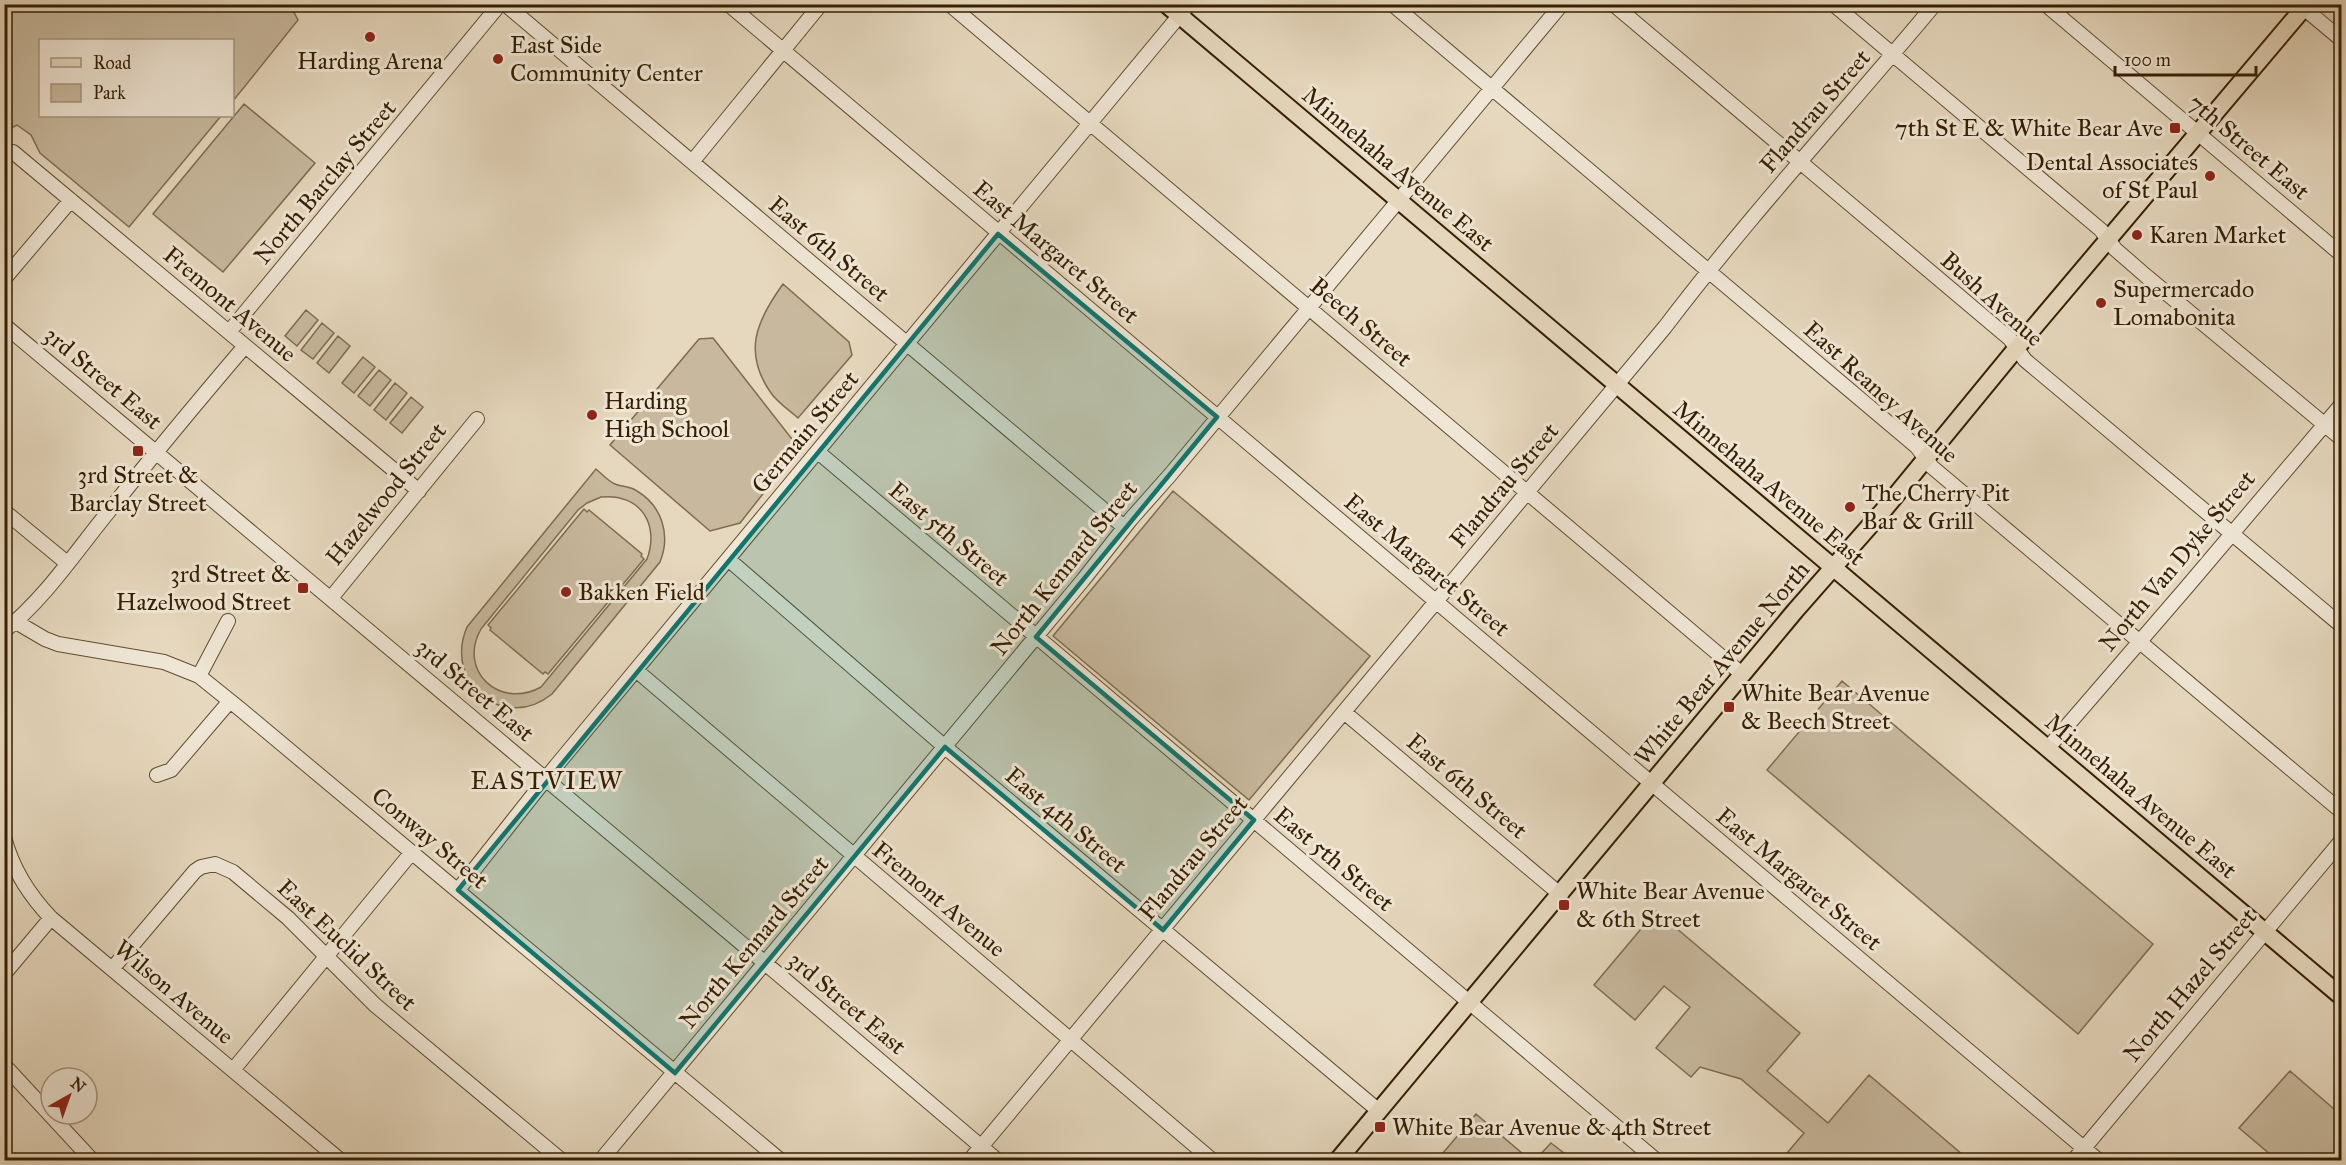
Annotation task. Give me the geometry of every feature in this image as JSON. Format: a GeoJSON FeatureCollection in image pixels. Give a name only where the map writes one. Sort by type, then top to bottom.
{"type":"FeatureCollection","features":[{"type":"Feature","properties":{"kind":"main road","name":"Minnehaha Avenue East"},"geometry":{"type":"LineString","coordinates":[[1166,4],[1184,10],[1397,200],[2342,997]]}},
{"type":"Feature","properties":{"kind":"main road","name":"White Bear Avenue North"},"geometry":{"type":"LineString","coordinates":[[1338,1161],[1742,674],[1832,567],[1882,512],[1925,457],[2303,6]]}},
{"type":"Feature","properties":{"kind":"street","name":"North Barclay Street"},"geometry":{"type":"LineString","coordinates":[[229,332],[500,4]]}},
{"type":"Feature","properties":{"kind":"street","name":"East Margaret Street"},"geometry":{"type":"LineString","coordinates":[[728,4],[2097,1161]]}},
{"type":"Feature","properties":{"kind":"street"},"geometry":{"type":"LineString","coordinates":[[692,162],[821,4]]}},
{"type":"Feature","properties":{"kind":"street","name":"Beech Street"},"geometry":{"type":"LineString","coordinates":[[949,4],[1742,674]]}},
{"type":"Feature","properties":{"kind":"street","name":"East Reaney Avenue"},"geometry":{"type":"LineString","coordinates":[[1392,4],[1917,447],[1932,467],[2342,812]]}},
{"type":"Feature","properties":{"kind":"street","name":"North Kennard Street"},"geometry":{"type":"LineString","coordinates":[[601,1161],[1036,637],[1124,527],[1562,4]]}},
{"type":"Feature","properties":{"kind":"street","name":"Bush Avenue"},"geometry":{"type":"LineString","coordinates":[[1613,4],[2010,339],[2025,360],[2342,626]]}},
{"type":"Feature","properties":{"kind":"street"},"geometry":{"type":"LineString","coordinates":[[1833,4],[2101,230],[2115,249],[2146,276],[2342,439]]}},
{"type":"Feature","properties":{"kind":"street","name":"Flandrau Street"},"geometry":{"type":"LineString","coordinates":[[970,1161],[1617,385],[1708,271],[1935,4]]}},
{"type":"Feature","properties":{"kind":"street","name":"7th Street East"},"geometry":{"type":"LineString","coordinates":[[2045,4],[2342,255]]}},
{"type":"Feature","properties":{"kind":"street"},"geometry":{"type":"LineString","coordinates":[[2303,6],[2342,40]]}},
{"type":"Feature","properties":{"kind":"street","name":"East 6th Street"},"geometry":{"type":"LineString","coordinates":[[515,8],[692,162],[1124,527]]}},
{"type":"Feature","properties":{"kind":"street","name":"Germain Street"},"geometry":{"type":"LineString","coordinates":[[458,890],[1184,10]]}},
{"type":"Feature","properties":{"kind":"street","name":"Fremont Avenue"},"geometry":{"type":"LineString","coordinates":[[13,152],[419,491]]}},
{"type":"Feature","properties":{"kind":"street"},"geometry":{"type":"LineString","coordinates":[[4,279],[71,200]]}},
{"type":"Feature","properties":{"kind":"street","name":"3rd Street East"},"geometry":{"type":"LineString","coordinates":[[4,325],[998,1161]]}},
{"type":"Feature","properties":{"kind":"street"},"geometry":{"type":"LineString","coordinates":[[4,631],[16,622],[67,563],[156,451],[245,345]]}},
{"type":"Feature","properties":{"kind":"street","name":"North Van Dyke Street"},"geometry":{"type":"LineString","coordinates":[[2047,749],[2342,404]]}},
{"type":"Feature","properties":{"kind":"street","name":"Hazelwood Street"},"geometry":{"type":"LineString","coordinates":[[331,598],[477,419]]}},
{"type":"Feature","properties":{"kind":"street","name":"East 5th Street"},"geometry":{"type":"LineString","coordinates":[[818,453],[1656,1161]]}},
{"type":"Feature","properties":{"kind":"street"},"geometry":{"type":"LineString","coordinates":[[4,511],[67,563]]}},
{"type":"Feature","properties":{"kind":"street","name":"East 4th Street"},"geometry":{"type":"LineString","coordinates":[[728,560],[945,747],[1379,1110]]}},
{"type":"Feature","properties":{"kind":"street"},"geometry":{"type":"LineString","coordinates":[[199,676],[228,621]]}},
{"type":"Feature","properties":{"kind":"street","name":"Conway Street"},"geometry":{"type":"LineString","coordinates":[[16,622],[58,644],[164,662],[199,676],[780,1161]]}},
{"type":"Feature","properties":{"kind":"street","name":"Fremont Avenue"},"geometry":{"type":"LineString","coordinates":[[637,672],[1212,1161]]}},
{"type":"Feature","properties":{"kind":"street"},"geometry":{"type":"LineString","coordinates":[[157,775],[171,770],[230,701]]}},
{"type":"Feature","properties":{"kind":"street","name":"East 6th Street"},"geometry":{"type":"LineString","coordinates":[[1344,712],[1561,895]]}},
{"type":"Feature","properties":{"kind":"street","name":"Wilson Avenue"},"geometry":{"type":"LineString","coordinates":[[4,837],[22,881],[51,918],[340,1161]]}},
{"type":"Feature","properties":{"kind":"street","name":"North Hazel Street"},"geometry":{"type":"LineString","coordinates":[[2074,1161],[2263,931],[2342,840]]}},
{"type":"Feature","properties":{"kind":"street"},"geometry":{"type":"LineString","coordinates":[[233,1070],[412,852]]}},
{"type":"Feature","properties":{"kind":"street","name":"East Euclid Street"},"geometry":{"type":"LineString","coordinates":[[112,969],[190,876],[201,867],[214,864],[233,872],[288,918],[375,1005],[561,1161]]}},
{"type":"Feature","properties":{"kind":"street"},"geometry":{"type":"LineString","coordinates":[[4,974],[51,918]]}},
{"type":"Feature","properties":{"kind":"street"},"geometry":{"type":"LineString","coordinates":[[4,1065],[92,1161]]}},
{"type":"Feature","properties":{"kind":"highlighted area"},"geometry":{"type":"Polygon","coordinates":[[[998,234],[1217,417],[1036,637],[1254,820],[1163,930],[945,747],[675,1073],[458,890],[998,234]]]}},
{"type":"Feature","properties":{"kind":"green space"},"geometry":{"type":"Polygon","coordinates":[[[5,4],[290,5],[298,20],[234,100],[234,39],[39,39],[39,117],[220,117],[129,227],[40,153],[31,135],[17,125],[5,131],[5,4]]]}},
{"type":"Feature","properties":{"kind":"green space"},"geometry":{"type":"Polygon","coordinates":[[[244,104],[315,163],[223,272],[153,214],[244,104]]]}},
{"type":"Feature","properties":{"kind":"green space"},"geometry":{"type":"Polygon","coordinates":[[[783,284],[849,342],[852,355],[798,418],[771,393],[762,378],[755,350],[760,323],[783,284]]]}},
{"type":"Feature","properties":{"kind":"green space"},"geometry":{"type":"Polygon","coordinates":[[[306,310],[318,320],[297,346],[285,336],[306,310]]]}},
{"type":"Feature","properties":{"kind":"green space"},"geometry":{"type":"Polygon","coordinates":[[[322,323],[334,333],[313,359],[301,350],[322,323]]]}},
{"type":"Feature","properties":{"kind":"green space"},"geometry":{"type":"Polygon","coordinates":[[[338,336],[350,346],[329,373],[317,363],[338,336]]]}},
{"type":"Feature","properties":{"kind":"green space"},"geometry":{"type":"Polygon","coordinates":[[[713,338],[799,448],[740,523],[710,531],[610,445],[699,339],[713,338]]]}},
{"type":"Feature","properties":{"kind":"green space"},"geometry":{"type":"Polygon","coordinates":[[[363,357],[375,367],[354,393],[342,383],[363,357]]]}},
{"type":"Feature","properties":{"kind":"green space"},"geometry":{"type":"Polygon","coordinates":[[[379,370],[391,380],[370,406],[358,396],[379,370]]]}},
{"type":"Feature","properties":{"kind":"green space"},"geometry":{"type":"Polygon","coordinates":[[[395,383],[407,393],[386,420],[374,410],[395,383]]]}},
{"type":"Feature","properties":{"kind":"green space"},"geometry":{"type":"Polygon","coordinates":[[[411,397],[423,407],[402,433],[390,423],[411,397]]]}},
{"type":"Feature","properties":{"kind":"green space"},"geometry":{"type":"Polygon","coordinates":[[[596,469],[612,483],[637,491],[653,505],[662,522],[664,532],[665,542],[660,562],[552,694],[534,705],[515,708],[498,705],[482,696],[471,683],[463,667],[462,648],[467,627],[596,469]],[[601,497],[578,510],[481,629],[475,644],[474,659],[479,672],[498,690],[511,694],[526,693],[541,687],[647,559],[651,534],[644,513],[626,500],[601,497]]]}},
{"type":"Feature","properties":{"kind":"green space"},"geometry":{"type":"Polygon","coordinates":[[[1173,491],[1370,656],[1249,800],[1053,636],[1173,491]]]}},
{"type":"Feature","properties":{"kind":"green space","name":"Bakken Field"},"geometry":{"type":"Polygon","coordinates":[[[584,509],[587,512],[589,510],[642,554],[644,559],[548,674],[545,672],[543,674],[490,630],[488,625],[584,509]]]}},
{"type":"Feature","properties":{"kind":"green space"},"geometry":{"type":"Polygon","coordinates":[[[1842,681],[2153,944],[2078,1034],[1767,770],[1842,681]]]}},
{"type":"Feature","properties":{"kind":"green space"},"geometry":{"type":"Polygon","coordinates":[[[1656,911],[1800,1033],[1767,1071],[1828,1123],[1869,1075],[1963,1155],[1958,1160],[1782,1159],[1804,1133],[1741,1079],[1700,1067],[1691,1077],[1656,1048],[1690,1007],[1664,986],[1635,1020],[1594,985],[1656,911]]]}},
{"type":"Feature","properties":{"kind":"green space"},"geometry":{"type":"Polygon","coordinates":[[[2290,1071],[2341,1115],[2341,1160],[2277,1160],[2239,1128],[2290,1071]]]}},
{"type":"Feature","properties":{"kind":"green space"},"geometry":{"type":"Polygon","coordinates":[[[1476,1114],[1530,1160],[1437,1160],[1476,1114]]]}},
{"type":"Feature","properties":{"kind":"green space"},"geometry":{"type":"Polygon","coordinates":[[[1551,1143],[1573,1160],[1535,1160],[1551,1143]]]}},
{"type":"Feature","properties":{"kind":"place","name":"Harding Arena"},"geometry":{"type":"Point","coordinates":[370,37]}},
{"type":"Feature","properties":{"kind":"place","name":"East Side Community Center"},"geometry":{"type":"Point","coordinates":[498,59]}},
{"type":"Feature","properties":{"kind":"place","name":"7th St E & White Bear Ave"},"geometry":{"type":"Point","coordinates":[2175,128]}},
{"type":"Feature","properties":{"kind":"place","name":"Dental Associates of St Paul"},"geometry":{"type":"Point","coordinates":[2210,176]}},
{"type":"Feature","properties":{"kind":"place","name":"Karen Market"},"geometry":{"type":"Point","coordinates":[2137,235]}},
{"type":"Feature","properties":{"kind":"place","name":"Supermercado Lomabonita"},"geometry":{"type":"Point","coordinates":[2101,303]}},
{"type":"Feature","properties":{"kind":"place","name":"Harding High School"},"geometry":{"type":"Point","coordinates":[592,415]}},
{"type":"Feature","properties":{"kind":"place","name":"3rd Street & Barclay Street"},"geometry":{"type":"Point","coordinates":[138,451]}},
{"type":"Feature","properties":{"kind":"place","name":"The Cherry Pit Bar & Grill"},"geometry":{"type":"Point","coordinates":[1850,507]}},
{"type":"Feature","properties":{"kind":"place","name":"3rd Street & Hazelwood Street"},"geometry":{"type":"Point","coordinates":[303,588]}},
{"type":"Feature","properties":{"kind":"place","name":"Bakken Field"},"geometry":{"type":"Point","coordinates":[566,592]}},
{"type":"Feature","properties":{"kind":"place","name":"White Bear Avenue & Beech Street"},"geometry":{"type":"Point","coordinates":[1729,707]}},
{"type":"Feature","properties":{"kind":"place","name":"White Bear Avenue & 6th Street"},"geometry":{"type":"Point","coordinates":[1564,905]}},
{"type":"Feature","properties":{"kind":"place","name":"White Bear Avenue & 4th Street"},"geometry":{"type":"Point","coordinates":[1380,1127]}},
{"type":"Feature","properties":{"kind":"district","name":"EASTVIEW"},"geometry":{"type":"Point","coordinates":[547,780]}}]}
